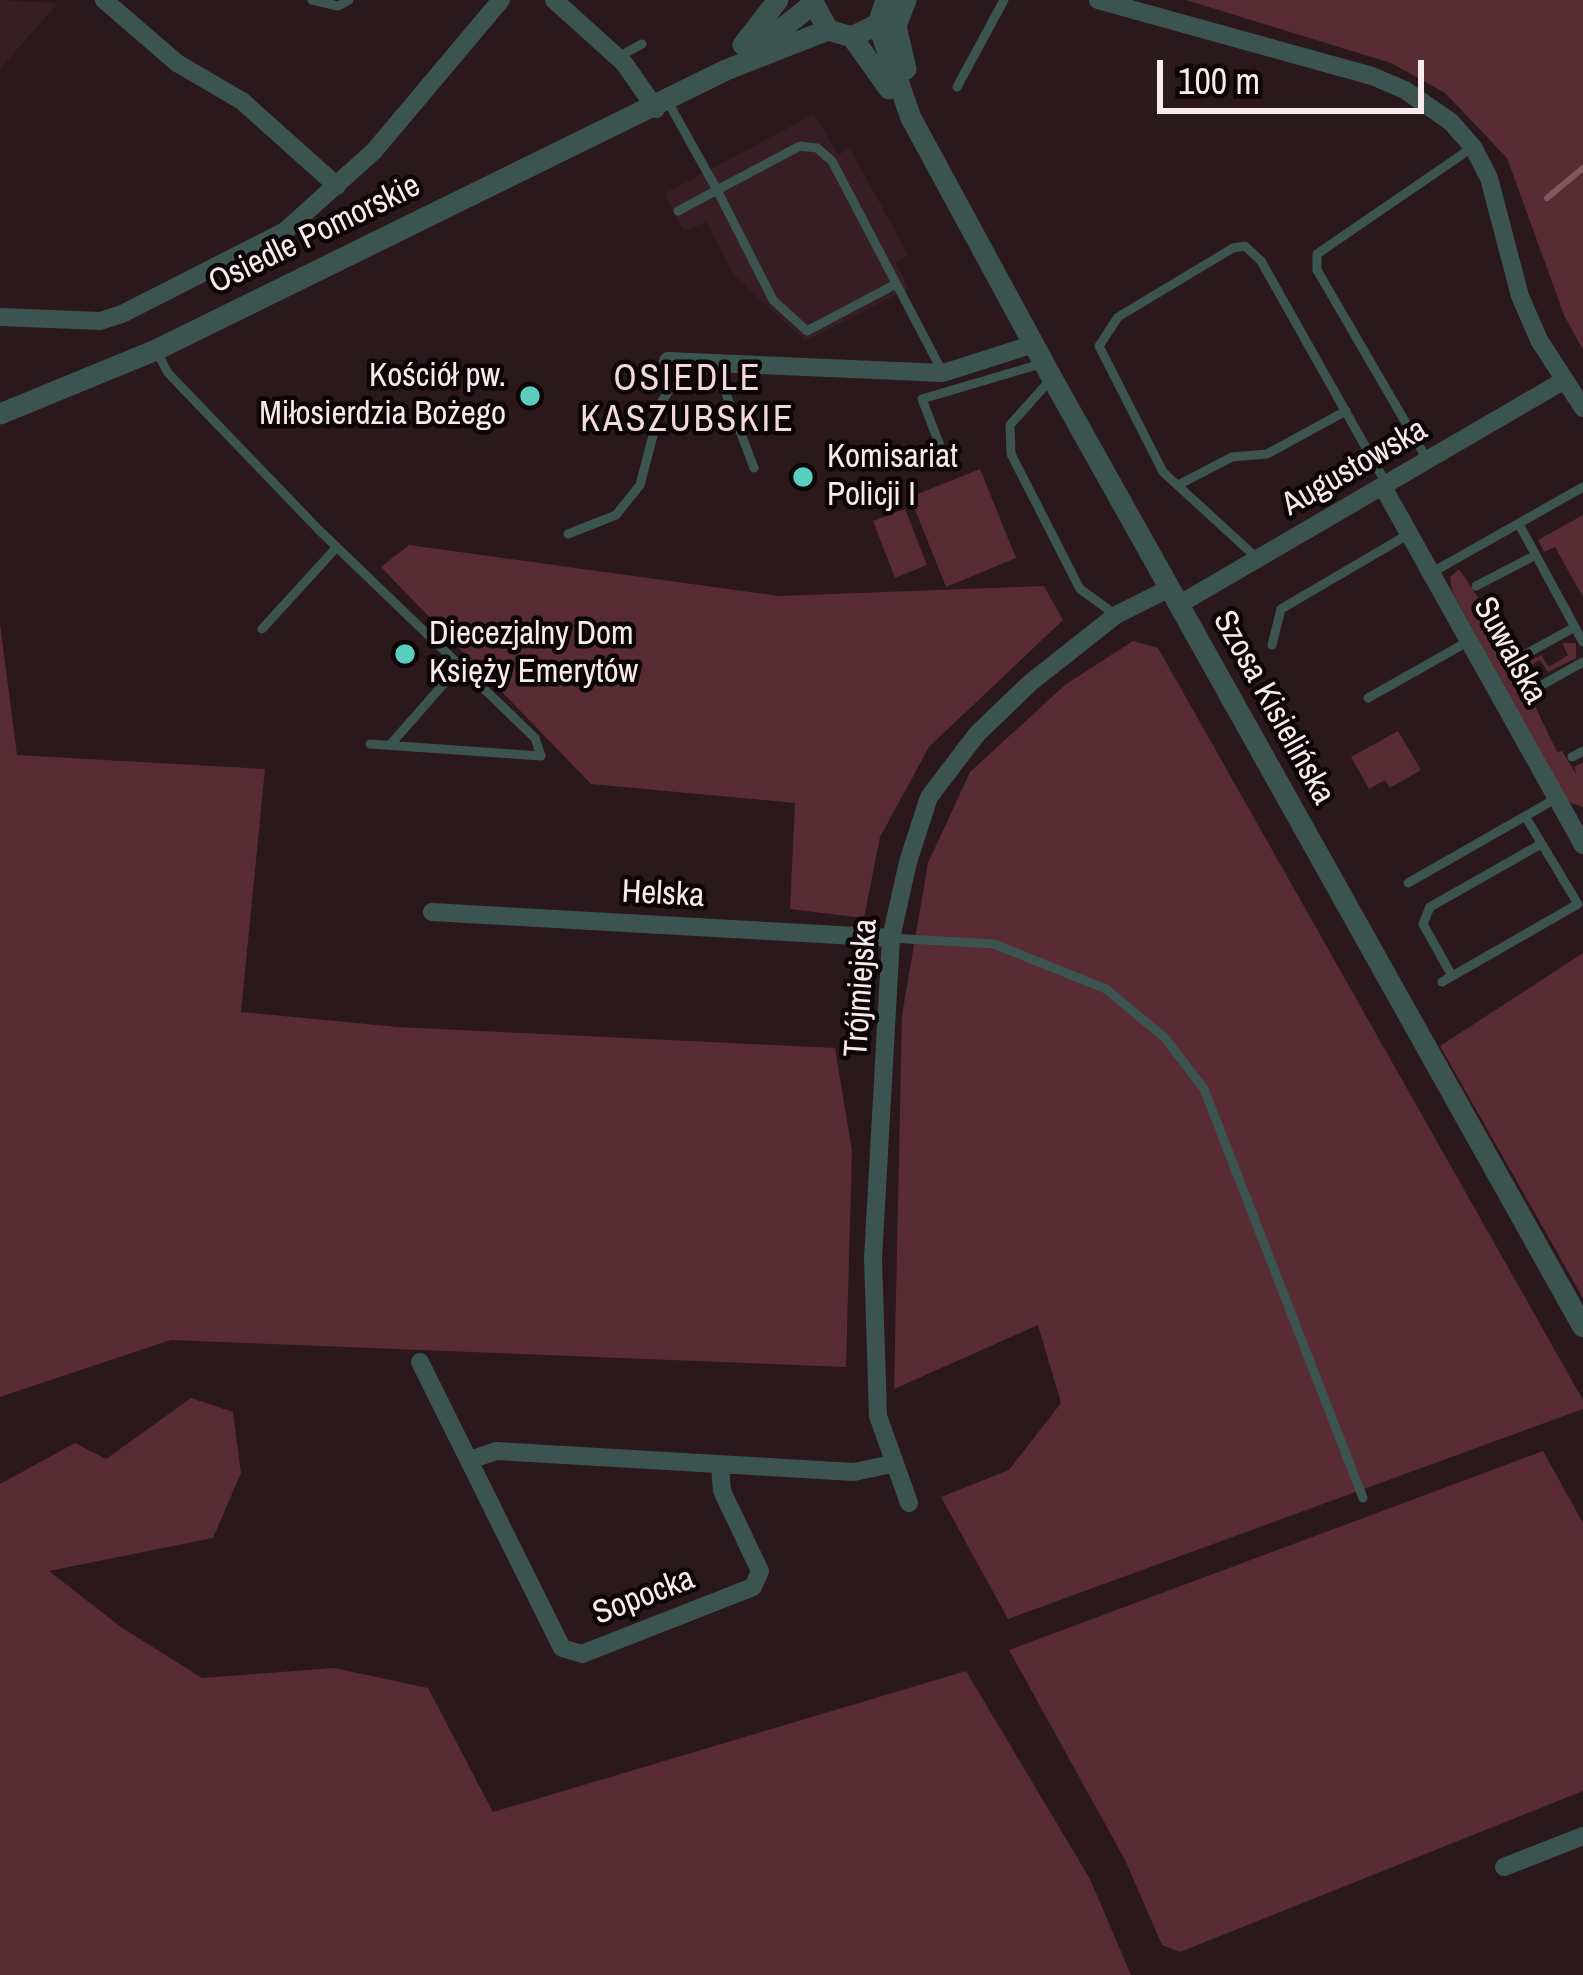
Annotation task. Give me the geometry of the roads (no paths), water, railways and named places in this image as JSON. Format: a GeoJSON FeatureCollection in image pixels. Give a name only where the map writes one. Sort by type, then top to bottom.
{"type":"FeatureCollection","features":[{"type":"Feature","properties":{"kind":"street","name":"Osiedle Pomorskie"},"geometry":{"type":"LineString","coordinates":[[104,0],[178,63],[242,101],[338,186]]}},
{"type":"Feature","properties":{"kind":"street","name":"Osiedle Pomorskie"},"geometry":{"type":"LineString","coordinates":[[0,317],[100,321],[285,232],[406,116],[501,0]]}},
{"type":"Feature","properties":{"kind":"street"},"geometry":{"type":"LineString","coordinates":[[554,0],[618,57],[662,105]]}},
{"type":"Feature","properties":{"kind":"street"},"geometry":{"type":"LineString","coordinates":[[725,70],[778,0]]}},
{"type":"Feature","properties":{"kind":"street"},"geometry":{"type":"LineString","coordinates":[[725,70],[828,30],[852,37],[878,24],[886,0]]}},
{"type":"Feature","properties":{"kind":"street"},"geometry":{"type":"LineString","coordinates":[[905,0],[896,35],[927,127],[925,144]]}},
{"type":"Feature","properties":{"kind":"street"},"geometry":{"type":"LineString","coordinates":[[1098,0],[1372,76],[1430,104],[1473,147],[1489,178],[1520,296],[1563,381],[1583,408]]}},
{"type":"Feature","properties":{"kind":"street"},"geometry":{"type":"LineString","coordinates":[[725,70],[813,2],[828,30]]}},
{"type":"Feature","properties":{"kind":"street","name":"Szosa Kisielińska"},"geometry":{"type":"LineString","coordinates":[[878,24],[911,118]]}},
{"type":"Feature","properties":{"kind":"street","name":"Szosa Kisielińska"},"geometry":{"type":"LineString","coordinates":[[852,37],[911,118],[1173,597],[1583,1327]]}},
{"type":"Feature","properties":{"kind":"street","name":"Osiedle Pomorskie"},"geometry":{"type":"LineString","coordinates":[[0,414],[156,350],[725,70]]}},
{"type":"Feature","properties":{"kind":"street"},"geometry":{"type":"LineString","coordinates":[[668,362],[943,373],[1043,362]]}},
{"type":"Feature","properties":{"kind":"street","name":"Augustowska"},"geometry":{"type":"LineString","coordinates":[[1173,597],[1258,559],[1563,381]]}},
{"type":"Feature","properties":{"kind":"street","name":"Suwalska"},"geometry":{"type":"LineString","coordinates":[[1385,486],[1557,798],[1577,822],[1583,845]]}},
{"type":"Feature","properties":{"kind":"street","name":"Trójmiejska"},"geometry":{"type":"LineString","coordinates":[[909,1503],[892,1465],[875,1384],[873,1259],[891,938],[929,797],[977,734],[1030,683],[1116,615],[1173,597]]}},
{"type":"Feature","properties":{"kind":"street","name":"Helska"},"geometry":{"type":"LineString","coordinates":[[432,912],[891,938]]}},
{"type":"Feature","properties":{"kind":"street","name":"Sopocka"},"geometry":{"type":"LineString","coordinates":[[420,1362],[562,1648],[582,1654],[752,1587],[760,1571],[722,1491],[720,1465]]}},
{"type":"Feature","properties":{"kind":"street"},"geometry":{"type":"LineString","coordinates":[[470,1460],[496,1451],[854,1472],[892,1465]]}},
{"type":"Feature","properties":{"kind":"street"},"geometry":{"type":"LineString","coordinates":[[1504,1867],[1583,1836]]}},
{"type":"Feature","properties":{"kind":"lane"},"geometry":{"type":"LineString","coordinates":[[312,0],[338,6],[350,0]]}},
{"type":"Feature","properties":{"kind":"lane"},"geometry":{"type":"LineString","coordinates":[[957,87],[1004,0]]}},
{"type":"Feature","properties":{"kind":"lane"},"geometry":{"type":"LineString","coordinates":[[618,57],[642,44]]}},
{"type":"Feature","properties":{"kind":"lane"},"geometry":{"type":"LineString","coordinates":[[662,105],[717,190],[773,300],[807,331],[896,284]]}},
{"type":"Feature","properties":{"kind":"lane"},"geometry":{"type":"LineString","coordinates":[[678,211],[800,146],[818,148],[832,161],[943,373]]}},
{"type":"Feature","properties":{"kind":"lane"},"geometry":{"type":"LineString","coordinates":[[1428,461],[1317,270],[1317,254],[1473,147]]}},
{"type":"Feature","properties":{"kind":"lane"},"geometry":{"type":"LineString","coordinates":[[1258,559],[1163,472],[1100,357],[1099,343],[1118,317],[1233,248],[1245,246],[1261,261],[1385,486]]}},
{"type":"Feature","properties":{"kind":"lane"},"geometry":{"type":"LineString","coordinates":[[156,350],[168,374],[337,547],[535,738],[541,756],[370,744]]}},
{"type":"Feature","properties":{"kind":"lane"},"geometry":{"type":"LineString","coordinates":[[568,534],[616,515],[640,484],[662,401],[691,362]]}},
{"type":"Feature","properties":{"kind":"lane"},"geometry":{"type":"LineString","coordinates":[[714,362],[754,468]]}},
{"type":"Feature","properties":{"kind":"lane"},"geometry":{"type":"LineString","coordinates":[[947,464],[922,399],[1043,362]]}},
{"type":"Feature","properties":{"kind":"lane"},"geometry":{"type":"LineString","coordinates":[[1043,362],[1010,424],[1011,454],[1080,589],[1116,615]]}},
{"type":"Feature","properties":{"kind":"lane"},"geometry":{"type":"LineString","coordinates":[[1178,485],[1232,457],[1267,454],[1346,411]]}},
{"type":"Feature","properties":{"kind":"lane"},"geometry":{"type":"LineString","coordinates":[[1431,573],[1583,487]]}},
{"type":"Feature","properties":{"kind":"lane"},"geometry":{"type":"LineString","coordinates":[[1520,526],[1583,642]]}},
{"type":"Feature","properties":{"kind":"lane"},"geometry":{"type":"LineString","coordinates":[[1272,644],[1281,609],[1409,534]]}},
{"type":"Feature","properties":{"kind":"lane"},"geometry":{"type":"LineString","coordinates":[[262,629],[337,547]]}},
{"type":"Feature","properties":{"kind":"lane"},"geometry":{"type":"LineString","coordinates":[[1476,586],[1536,555]]}},
{"type":"Feature","properties":{"kind":"lane"},"geometry":{"type":"LineString","coordinates":[[1515,660],[1575,627]]}},
{"type":"Feature","properties":{"kind":"lane"},"geometry":{"type":"LineString","coordinates":[[1368,698],[1469,641]]}},
{"type":"Feature","properties":{"kind":"lane"},"geometry":{"type":"LineString","coordinates":[[1533,690],[1583,662]]}},
{"type":"Feature","properties":{"kind":"lane"},"geometry":{"type":"LineString","coordinates":[[390,746],[462,663]]}},
{"type":"Feature","properties":{"kind":"lane"},"geometry":{"type":"LineString","coordinates":[[1408,883],[1557,798]]}},
{"type":"Feature","properties":{"kind":"lane"},"geometry":{"type":"LineString","coordinates":[[1526,816],[1581,903],[1447,979],[1423,924],[1430,907],[1541,844]]}},
{"type":"Feature","properties":{"kind":"lane"},"geometry":{"type":"LineString","coordinates":[[891,938],[994,944],[1106,989],[1174,1048],[1204,1088],[1363,1498]]}},
{"type":"Feature","properties":{"kind":"waterway"},"geometry":{"type":"LineString","coordinates":[[1547,198],[1583,168]]}},
{"type":"Feature","properties":{"kind":"place","name":"Kościół pw. Miłosierdzia Bożego"},"geometry":{"type":"Point","coordinates":[530,396]}},
{"type":"Feature","properties":{"kind":"place","name":"Komisariat Policji I"},"geometry":{"type":"Point","coordinates":[803,477]}},
{"type":"Feature","properties":{"kind":"place","name":"Diecezjalny Dom Księży Emerytów"},"geometry":{"type":"Point","coordinates":[405,654]}},
{"type":"Feature","properties":{"kind":"district","name":"OSIEDLE KASZUBSKIE"},"geometry":{"type":"Point","coordinates":[688,400]}}]}
